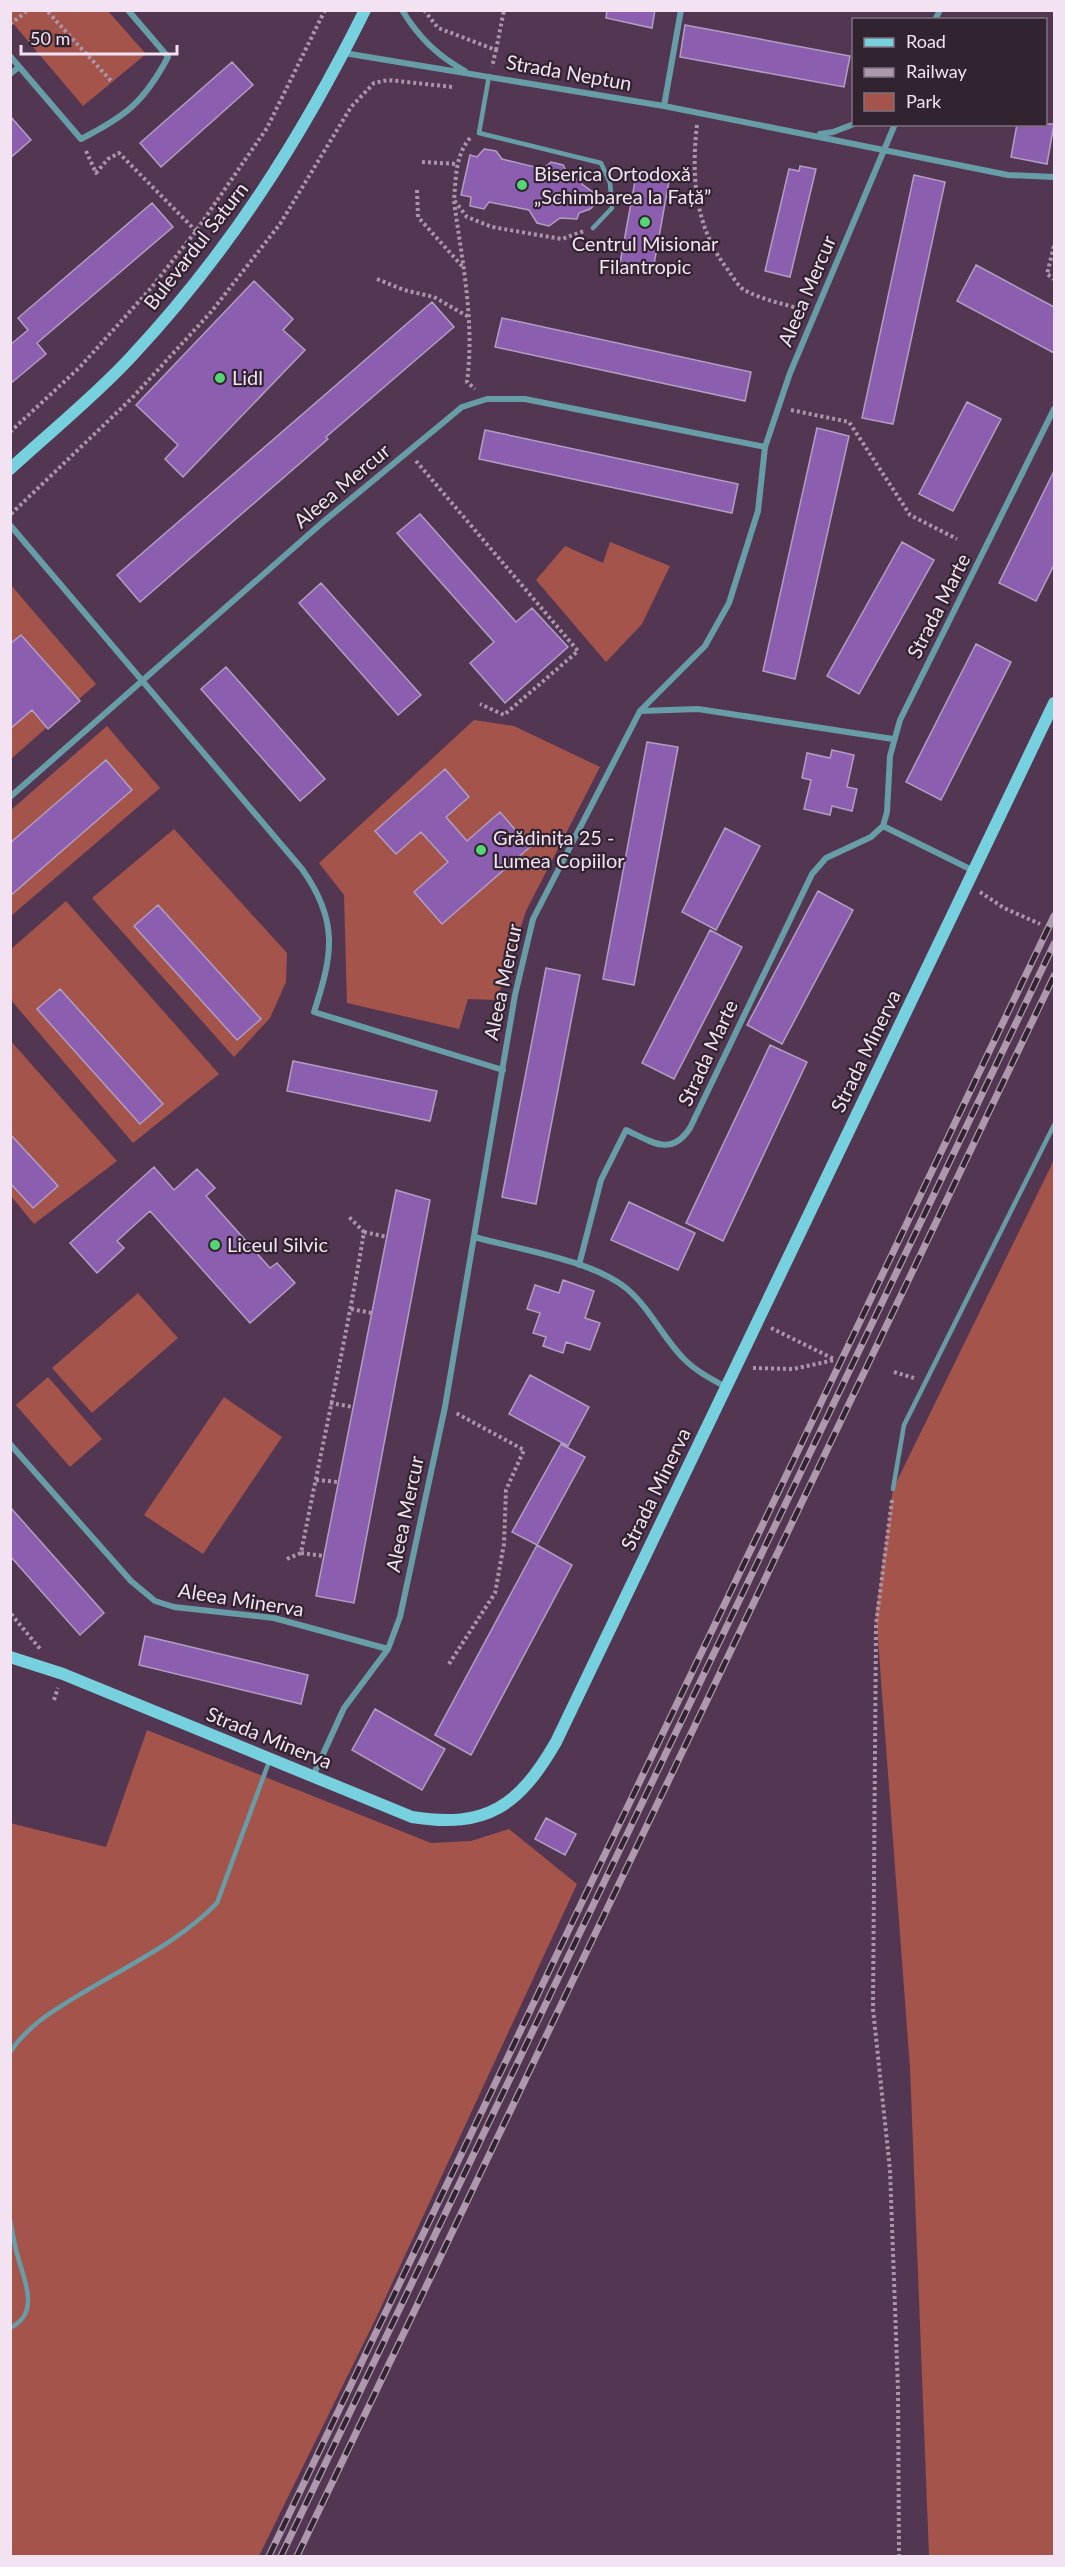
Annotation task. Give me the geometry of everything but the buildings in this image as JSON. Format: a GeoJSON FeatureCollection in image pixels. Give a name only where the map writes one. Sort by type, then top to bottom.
{"type":"FeatureCollection","features":[{"type":"Feature","properties":{"kind":"street"},"geometry":{"type":"LineString","coordinates":[[10,56],[81,140],[110,124],[135,106],[154,82],[168,57],[128,10]]}},
{"type":"Feature","properties":{"kind":"street","name":"Bulevardul Saturn"},"geometry":{"type":"LineString","coordinates":[[10,469],[129,359],[178,304],[260,197],[344,53],[365,10]]}},
{"type":"Feature","properties":{"kind":"street","name":"Strada Neptun"},"geometry":{"type":"LineString","coordinates":[[402,10],[425,43],[445,60],[469,73]]}},
{"type":"Feature","properties":{"kind":"street"},"geometry":{"type":"LineString","coordinates":[[664,106],[681,10]]}},
{"type":"Feature","properties":{"kind":"street","name":"Strada Neptun"},"geometry":{"type":"LineString","coordinates":[[344,53],[698,112],[1008,175],[1054,177]]}},
{"type":"Feature","properties":{"kind":"street"},"geometry":{"type":"LineString","coordinates":[[10,74],[19,67]]}},
{"type":"Feature","properties":{"kind":"street","name":"Strada Neptun"},"geometry":{"type":"LineString","coordinates":[[814,135],[833,132],[852,125]]}},
{"type":"Feature","properties":{"kind":"street"},"geometry":{"type":"LineString","coordinates":[[885,151],[894,126]]}},
{"type":"Feature","properties":{"kind":"street","name":"Aleea Mercur"},"geometry":{"type":"LineString","coordinates":[[313,1776],[344,1708],[388,1649],[400,1617],[445,1407],[515,994],[533,919],[640,711],[705,646],[729,603],[758,511],[765,447],[778,407],[805,336],[885,151]]}},
{"type":"Feature","properties":{"kind":"street","name":"Aleea Mercur"},"geometry":{"type":"LineString","coordinates":[[503,1070],[314,1012],[324,984],[329,927],[325,907],[317,890],[302,869],[142,682],[462,408],[487,399],[525,399],[765,447]]}},
{"type":"Feature","properties":{"kind":"street","name":"Strada Marte"},"geometry":{"type":"LineString","coordinates":[[579,1265],[601,1180],[626,1130],[672,1146],[683,1139],[812,874],[826,858],[871,837],[883,826],[887,812],[893,739],[900,720],[1054,409]]}},
{"type":"Feature","properties":{"kind":"street"},"geometry":{"type":"LineString","coordinates":[[10,525],[142,682],[10,797]]}},
{"type":"Feature","properties":{"kind":"street","name":"Strada Minerva"},"geometry":{"type":"LineString","coordinates":[[10,1657],[63,1674],[412,1817],[439,1821],[485,1815],[504,1805],[524,1789],[542,1767],[556,1742],[1054,703]]}},
{"type":"Feature","properties":{"kind":"street"},"geometry":{"type":"LineString","coordinates":[[640,711],[698,709],[893,739]]}},
{"type":"Feature","properties":{"kind":"street"},"geometry":{"type":"LineString","coordinates":[[883,826],[974,871]]}},
{"type":"Feature","properties":{"kind":"street"},"geometry":{"type":"LineString","coordinates":[[474,1237],[579,1265],[605,1275],[626,1288],[683,1358],[697,1371],[726,1388]]}},
{"type":"Feature","properties":{"kind":"street","name":"Aleea Minerva"},"geometry":{"type":"LineString","coordinates":[[10,1444],[131,1581],[155,1601],[174,1607],[274,1618],[388,1649]]}},
{"type":"Feature","properties":{"kind":"lane"},"geometry":{"type":"LineString","coordinates":[[489,76],[479,133],[601,163],[610,183],[612,208],[593,228]]}},
{"type":"Feature","properties":{"kind":"lane"},"geometry":{"type":"LineString","coordinates":[[893,1489],[904,1425],[1054,1125]]}},
{"type":"Feature","properties":{"kind":"lane"},"geometry":{"type":"LineString","coordinates":[[10,2052],[21,2036],[48,2014],[175,1938],[217,1903],[270,1759]]}},
{"type":"Feature","properties":{"kind":"lane"},"geometry":{"type":"LineString","coordinates":[[10,2220],[17,2256],[30,2295],[25,2314],[10,2328]]}},
{"type":"Feature","properties":{"kind":"path"},"geometry":{"type":"LineString","coordinates":[[10,432],[80,367],[151,288],[196,231],[267,128],[325,10]]}},
{"type":"Feature","properties":{"kind":"path"},"geometry":{"type":"LineString","coordinates":[[424,10],[438,28],[496,50]]}},
{"type":"Feature","properties":{"kind":"path"},"geometry":{"type":"LineString","coordinates":[[489,76],[504,10]]}},
{"type":"Feature","properties":{"kind":"path"},"geometry":{"type":"LineString","coordinates":[[10,24],[26,12]]}},
{"type":"Feature","properties":{"kind":"path"},"geometry":{"type":"LineString","coordinates":[[48,12],[112,82]]}},
{"type":"Feature","properties":{"kind":"path"},"geometry":{"type":"LineString","coordinates":[[10,515],[132,398],[211,312],[280,224],[351,107],[374,83],[388,80],[487,90]]}},
{"type":"Feature","properties":{"kind":"path"},"geometry":{"type":"LineString","coordinates":[[698,112],[693,161],[697,199],[706,235],[721,261],[744,291],[815,314]]}},
{"type":"Feature","properties":{"kind":"path"},"geometry":{"type":"LineString","coordinates":[[479,133],[470,138],[462,148],[457,164],[454,200],[470,317],[470,360],[467,382],[487,399]]}},
{"type":"Feature","properties":{"kind":"path"},"geometry":{"type":"LineString","coordinates":[[81,140],[96,173],[108,159],[119,153],[196,231]]}},
{"type":"Feature","properties":{"kind":"path"},"geometry":{"type":"LineString","coordinates":[[422,162],[457,164]]}},
{"type":"Feature","properties":{"kind":"path"},"geometry":{"type":"LineString","coordinates":[[417,190],[418,217],[463,267]]}},
{"type":"Feature","properties":{"kind":"path"},"geometry":{"type":"LineString","coordinates":[[454,200],[467,217],[492,227],[562,239],[593,228]]}},
{"type":"Feature","properties":{"kind":"path"},"geometry":{"type":"LineString","coordinates":[[1054,246],[1047,274],[1054,279]]}},
{"type":"Feature","properties":{"kind":"path"},"geometry":{"type":"LineString","coordinates":[[377,279],[404,290],[434,297],[470,317]]}},
{"type":"Feature","properties":{"kind":"path"},"geometry":{"type":"LineString","coordinates":[[778,407],[849,422],[910,515],[957,539]]}},
{"type":"Feature","properties":{"kind":"path"},"geometry":{"type":"LineString","coordinates":[[408,452],[578,651],[504,715],[480,704]]}},
{"type":"Feature","properties":{"kind":"path"},"geometry":{"type":"LineString","coordinates":[[968,884],[1004,908],[1040,924]]}},
{"type":"Feature","properties":{"kind":"path"},"geometry":{"type":"LineString","coordinates":[[349,1217],[364,1232],[387,1237]]}},
{"type":"Feature","properties":{"kind":"path"},"geometry":{"type":"LineString","coordinates":[[301,1553],[351,1309],[364,1232]]}},
{"type":"Feature","properties":{"kind":"path"},"geometry":{"type":"LineString","coordinates":[[351,1309],[372,1313]]}},
{"type":"Feature","properties":{"kind":"path"},"geometry":{"type":"LineString","coordinates":[[737,1367],[793,1370],[835,1360],[758,1322]]}},
{"type":"Feature","properties":{"kind":"path"},"geometry":{"type":"LineString","coordinates":[[894,1372],[926,1382]]}},
{"type":"Feature","properties":{"kind":"path"},"geometry":{"type":"LineString","coordinates":[[330,1403],[353,1407]]}},
{"type":"Feature","properties":{"kind":"path"},"geometry":{"type":"LineString","coordinates":[[445,1407],[524,1450],[506,1490],[504,1544],[495,1593],[449,1664]]}},
{"type":"Feature","properties":{"kind":"path"},"geometry":{"type":"LineString","coordinates":[[315,1479],[338,1482]]}},
{"type":"Feature","properties":{"kind":"path"},"geometry":{"type":"LineString","coordinates":[[893,1489],[876,1624],[873,2008],[890,2170],[898,2390],[899,2556]]}},
{"type":"Feature","properties":{"kind":"path"},"geometry":{"type":"LineString","coordinates":[[287,1559],[301,1553],[324,1556]]}},
{"type":"Feature","properties":{"kind":"path"},"geometry":{"type":"LineString","coordinates":[[11,1614],[48,1657]]}},
{"type":"Feature","properties":{"kind":"green space"},"geometry":{"type":"Polygon","coordinates":[[[10,11],[108,11],[146,54],[83,106],[11,21],[10,11]]]}},
{"type":"Feature","properties":{"kind":"green space"},"geometry":{"type":"Polygon","coordinates":[[[610,542],[670,566],[642,624],[606,662],[536,580],[565,546],[603,563],[610,542]]]}},
{"type":"Feature","properties":{"kind":"green space"},"geometry":{"type":"Polygon","coordinates":[[[10,584],[96,684],[11,759],[10,759],[10,584]]]}},
{"type":"Feature","properties":{"kind":"green space"},"geometry":{"type":"Polygon","coordinates":[[[474,720],[514,726],[600,767],[526,911],[497,1000],[468,999],[459,1029],[347,1003],[344,895],[319,863],[474,720]]]}},
{"type":"Feature","properties":{"kind":"green space"},"geometry":{"type":"Polygon","coordinates":[[[107,726],[160,788],[11,916],[11,810],[107,726]]]}},
{"type":"Feature","properties":{"kind":"green space"},"geometry":{"type":"Polygon","coordinates":[[[174,829],[287,953],[286,982],[270,1018],[234,1057],[92,898],[174,829]]]}},
{"type":"Feature","properties":{"kind":"green space"},"geometry":{"type":"Polygon","coordinates":[[[66,901],[219,1074],[133,1143],[11,1000],[10,950],[66,901]]]}},
{"type":"Feature","properties":{"kind":"green space"},"geometry":{"type":"Polygon","coordinates":[[[10,1040],[117,1161],[34,1224],[11,1196],[10,1040]]]}},
{"type":"Feature","properties":{"kind":"green space"},"geometry":{"type":"Polygon","coordinates":[[[1054,1160],[1054,2556],[929,2556],[910,2068],[876,1613],[893,1489],[1054,1160]]]}},
{"type":"Feature","properties":{"kind":"green space"},"geometry":{"type":"Polygon","coordinates":[[[138,1293],[178,1338],[92,1413],[52,1368],[138,1293]]]}},
{"type":"Feature","properties":{"kind":"green space"},"geometry":{"type":"Polygon","coordinates":[[[48,1377],[102,1439],[70,1467],[16,1405],[48,1377]]]}},
{"type":"Feature","properties":{"kind":"green space"},"geometry":{"type":"Polygon","coordinates":[[[224,1397],[282,1437],[203,1554],[144,1515],[224,1397]]]}},
{"type":"Feature","properties":{"kind":"green space"},"geometry":{"type":"Polygon","coordinates":[[[147,1730],[431,1843],[471,1841],[509,1829],[577,1884],[376,2318],[259,2556],[11,2556],[10,1823],[106,1847],[147,1730]]]}},
{"type":"Feature","properties":{"kind":"railway"},"geometry":{"type":"LineString","coordinates":[[269,2556],[1054,916]]}},
{"type":"Feature","properties":{"kind":"railway"},"geometry":{"type":"LineString","coordinates":[[281,2556],[1054,944]]}},
{"type":"Feature","properties":{"kind":"railway"},"geometry":{"type":"LineString","coordinates":[[297,2556],[1054,976]]}},
{"type":"Feature","properties":{"kind":"place","name":"Biserica Ortodoxă „Schimbarea la Față”"},"geometry":{"type":"Point","coordinates":[522,185]}},
{"type":"Feature","properties":{"kind":"place","name":"Centrul Misionar Filantropic"},"geometry":{"type":"Point","coordinates":[645,222]}},
{"type":"Feature","properties":{"kind":"place","name":"Lidl"},"geometry":{"type":"Point","coordinates":[220,378]}},
{"type":"Feature","properties":{"kind":"place","name":"Grădinița 25 - Lumea Copiilor"},"geometry":{"type":"Point","coordinates":[481,850]}},
{"type":"Feature","properties":{"kind":"place","name":"Liceul Silvic"},"geometry":{"type":"Point","coordinates":[215,1245]}}]}
